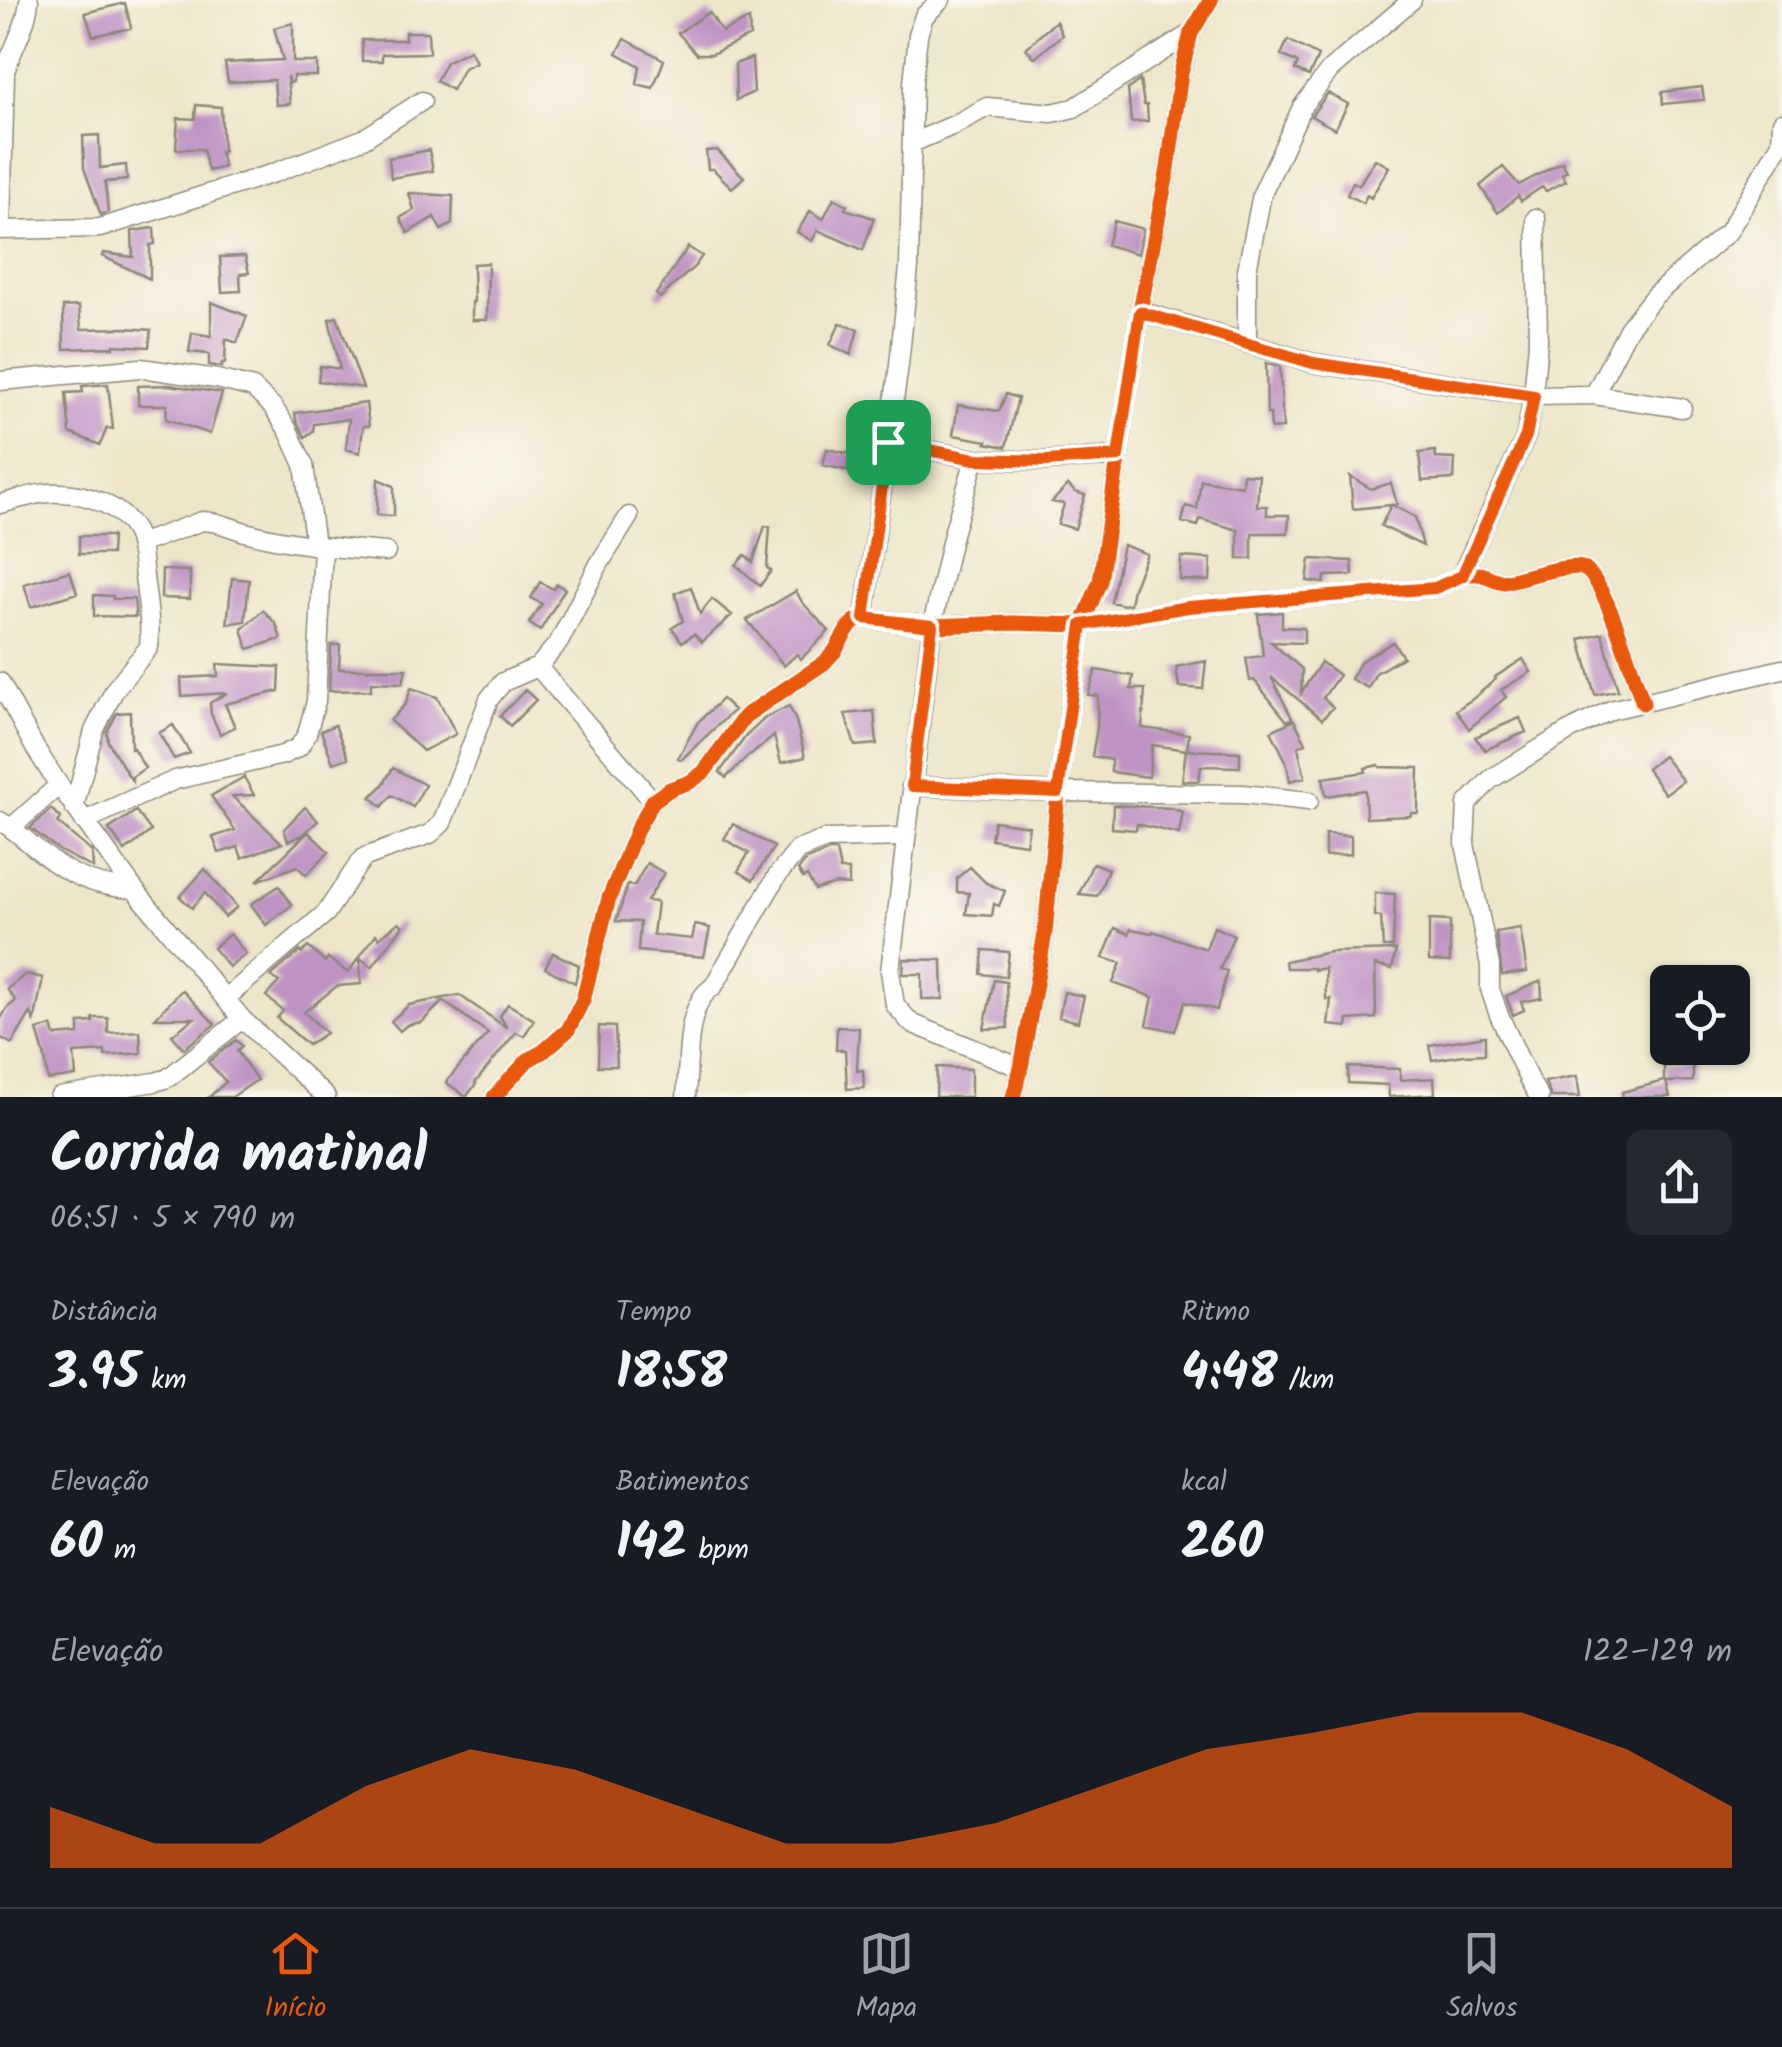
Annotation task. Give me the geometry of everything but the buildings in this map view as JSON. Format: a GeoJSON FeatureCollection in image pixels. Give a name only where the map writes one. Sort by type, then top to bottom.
{"type":"FeatureCollection","features":[{"type":"Feature","properties":{"kind":"street"},"geometry":{"type":"LineString","coordinates":[[30,0],[5,72],[0,230],[100,228],[274,172],[363,138],[422,101]]}},
{"type":"Feature","properties":{"kind":"street"},"geometry":{"type":"LineString","coordinates":[[1013,1097],[1045,934],[1058,792],[1082,625],[1100,581],[1181,73],[1192,32],[1211,0]]}},
{"type":"Feature","properties":{"kind":"street"},"geometry":{"type":"LineString","coordinates":[[1247,342],[1246,270],[1262,194],[1302,107],[1330,70],[1412,0]]}},
{"type":"Feature","properties":{"kind":"street"},"geometry":{"type":"LineString","coordinates":[[864,618],[909,268],[912,83],[918,34],[924,16],[937,1]]}},
{"type":"Feature","properties":{"kind":"street"},"geometry":{"type":"LineString","coordinates":[[912,143],[987,107],[1052,113],[1074,108],[1192,32]]}},
{"type":"Feature","properties":{"kind":"street"},"geometry":{"type":"LineString","coordinates":[[1594,395],[1628,328],[1654,296],[1728,232],[1780,144],[1782,122]]}},
{"type":"Feature","properties":{"kind":"street"},"geometry":{"type":"LineString","coordinates":[[1462,576],[1526,436],[1538,342],[1536,218]]}},
{"type":"Feature","properties":{"kind":"street"},"geometry":{"type":"LineString","coordinates":[[1140,312],[1313,363],[1534,396],[1594,395],[1682,408]]}},
{"type":"Feature","properties":{"kind":"street"},"geometry":{"type":"LineString","coordinates":[[0,381],[142,368],[254,388],[288,430],[304,465],[319,546],[316,702],[300,747],[283,755],[176,780],[79,814]]}},
{"type":"Feature","properties":{"kind":"street"},"geometry":{"type":"LineString","coordinates":[[888,442],[975,459],[1046,461],[1118,456]]}},
{"type":"Feature","properties":{"kind":"street"},"geometry":{"type":"LineString","coordinates":[[975,459],[932,626],[890,971],[894,1005],[911,1023],[1021,1068]]}},
{"type":"Feature","properties":{"kind":"street"},"geometry":{"type":"LineString","coordinates":[[0,504],[60,492],[84,496],[123,516],[140,544],[150,647],[114,689],[94,732],[79,814]]}},
{"type":"Feature","properties":{"kind":"street"},"geometry":{"type":"LineString","coordinates":[[225,999],[326,913],[365,857],[430,834],[442,823],[490,699],[503,682],[538,666],[559,642],[629,516]]}},
{"type":"Feature","properties":{"kind":"street"},"geometry":{"type":"LineString","coordinates":[[140,544],[211,521],[249,534],[386,552]]}},
{"type":"Feature","properties":{"kind":"street"},"geometry":{"type":"LineString","coordinates":[[494,1097],[528,1060],[568,1030],[583,1000],[615,881],[653,801],[704,772],[745,716],[824,663],[855,620],[932,626],[1012,622],[1082,625],[1188,607],[1435,588],[1474,573],[1504,582],[1577,566],[1589,571],[1612,614],[1643,703]]}},
{"type":"Feature","properties":{"kind":"street"},"geometry":{"type":"LineString","coordinates":[[538,666],[653,801]]}},
{"type":"Feature","properties":{"kind":"street"},"geometry":{"type":"LineString","coordinates":[[1539,1097],[1490,988],[1490,965],[1465,844],[1467,804],[1490,778],[1611,710],[1782,668]]}},
{"type":"Feature","properties":{"kind":"street"},"geometry":{"type":"LineString","coordinates":[[2,692],[59,785],[134,889],[242,1019],[326,1097]]}},
{"type":"Feature","properties":{"kind":"street"},"geometry":{"type":"LineString","coordinates":[[59,785],[5,824],[61,868],[90,883],[134,889]]}},
{"type":"Feature","properties":{"kind":"street"},"geometry":{"type":"LineString","coordinates":[[912,786],[1243,794],[1309,801]]}},
{"type":"Feature","properties":{"kind":"street"},"geometry":{"type":"LineString","coordinates":[[686,1097],[694,1010],[704,993],[713,987],[777,876],[798,850],[826,839],[905,836]]}},
{"type":"Feature","properties":{"kind":"street"},"geometry":{"type":"LineString","coordinates":[[59,1097],[168,1078],[242,1019]]}},
{"type":"Feature","properties":{"kind":"cycle path"},"geometry":{"type":"LineString","coordinates":[[1013,1097],[1045,933],[1058,792],[1082,625],[1100,581],[1140,311],[1168,168],[1181,73],[1191,33],[1211,0]]}},
{"type":"Feature","properties":{"kind":"cycle path"},"geometry":{"type":"LineString","coordinates":[[494,1097],[528,1060],[568,1030],[583,1000],[609,898],[653,801],[704,772],[745,716],[824,663],[855,621],[864,618],[932,626],[1082,625],[1188,607],[1435,588],[1472,574],[1504,582],[1575,567],[1591,574],[1600,588],[1643,703]]}},
{"type":"Feature","properties":{"kind":"route"},"geometry":{"type":"LineString","coordinates":[[1140,312],[1313,363],[1534,396],[1526,436],[1462,576],[1435,588],[1188,607],[1082,625],[1058,792],[912,786],[932,626],[864,618],[888,442],[975,459],[1046,461],[1118,456],[1140,312]]}}]}
